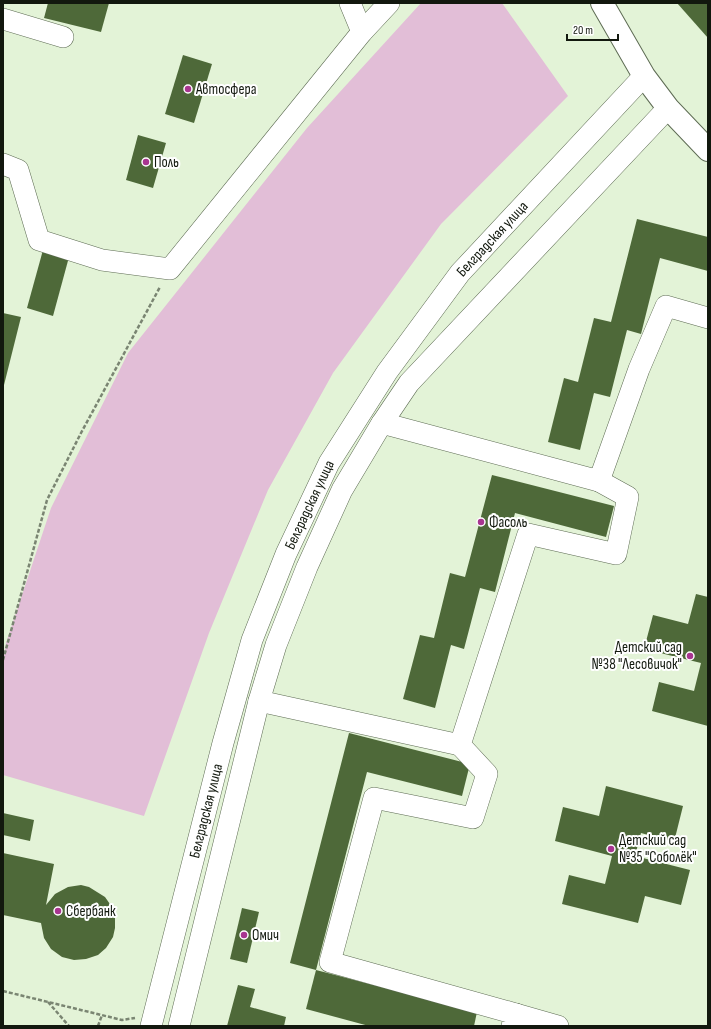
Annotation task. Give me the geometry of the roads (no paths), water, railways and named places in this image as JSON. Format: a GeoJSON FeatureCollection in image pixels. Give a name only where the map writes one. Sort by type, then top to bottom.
{"type":"FeatureCollection","features":[{"type":"Feature","properties":{"kind":"main road"},"geometry":{"type":"LineString","coordinates":[[602,3],[644,76],[668,108],[708,150]]}},
{"type":"Feature","properties":{"kind":"street"},"geometry":{"type":"LineString","coordinates":[[350,3],[362,32]]}},
{"type":"Feature","properties":{"kind":"street"},"geometry":{"type":"LineString","coordinates":[[3,164],[18,170],[39,240],[102,260],[170,268],[362,32],[389,3]]}},
{"type":"Feature","properties":{"kind":"street"},"geometry":{"type":"LineString","coordinates":[[3,19],[63,37]]}},
{"type":"Feature","properties":{"kind":"street","name":"Белградская улица"},"geometry":{"type":"LineString","coordinates":[[144,1022],[252,640],[286,554],[329,463],[387,372],[460,274],[644,76]]}},
{"type":"Feature","properties":{"kind":"street","name":"Белградская улица"},"geometry":{"type":"LineString","coordinates":[[179,1026],[259,700],[276,645],[307,567],[342,490],[382,423],[409,383],[668,108]]}},
{"type":"Feature","properties":{"kind":"street"},"geometry":{"type":"LineString","coordinates":[[599,481],[639,369],[666,306],[708,318]]}},
{"type":"Feature","properties":{"kind":"street"},"geometry":{"type":"LineString","coordinates":[[382,423],[599,481],[628,497],[616,554],[528,534],[460,745]]}},
{"type":"Feature","properties":{"kind":"street"},"geometry":{"type":"LineString","coordinates":[[259,700],[460,745],[487,774],[473,818],[374,798],[330,962],[514,1020],[558,1026]]}},
{"type":"Feature","properties":{"kind":"place","name":"Автосфера"},"geometry":{"type":"Point","coordinates":[188,89]}},
{"type":"Feature","properties":{"kind":"place","name":"Поль"},"geometry":{"type":"Point","coordinates":[146,162]}},
{"type":"Feature","properties":{"kind":"place","name":"Фасоль"},"geometry":{"type":"Point","coordinates":[481,522]}},
{"type":"Feature","properties":{"kind":"place","name":"Детский сад №38 \"Лесовичок\""},"geometry":{"type":"Point","coordinates":[690,656]}},
{"type":"Feature","properties":{"kind":"place","name":"Детский сад №35 \"Соболёк\""},"geometry":{"type":"Point","coordinates":[611,849]}},
{"type":"Feature","properties":{"kind":"place","name":"Сбербанк"},"geometry":{"type":"Point","coordinates":[58,911]}},
{"type":"Feature","properties":{"kind":"place","name":"Омич"},"geometry":{"type":"Point","coordinates":[244,935]}}]}
